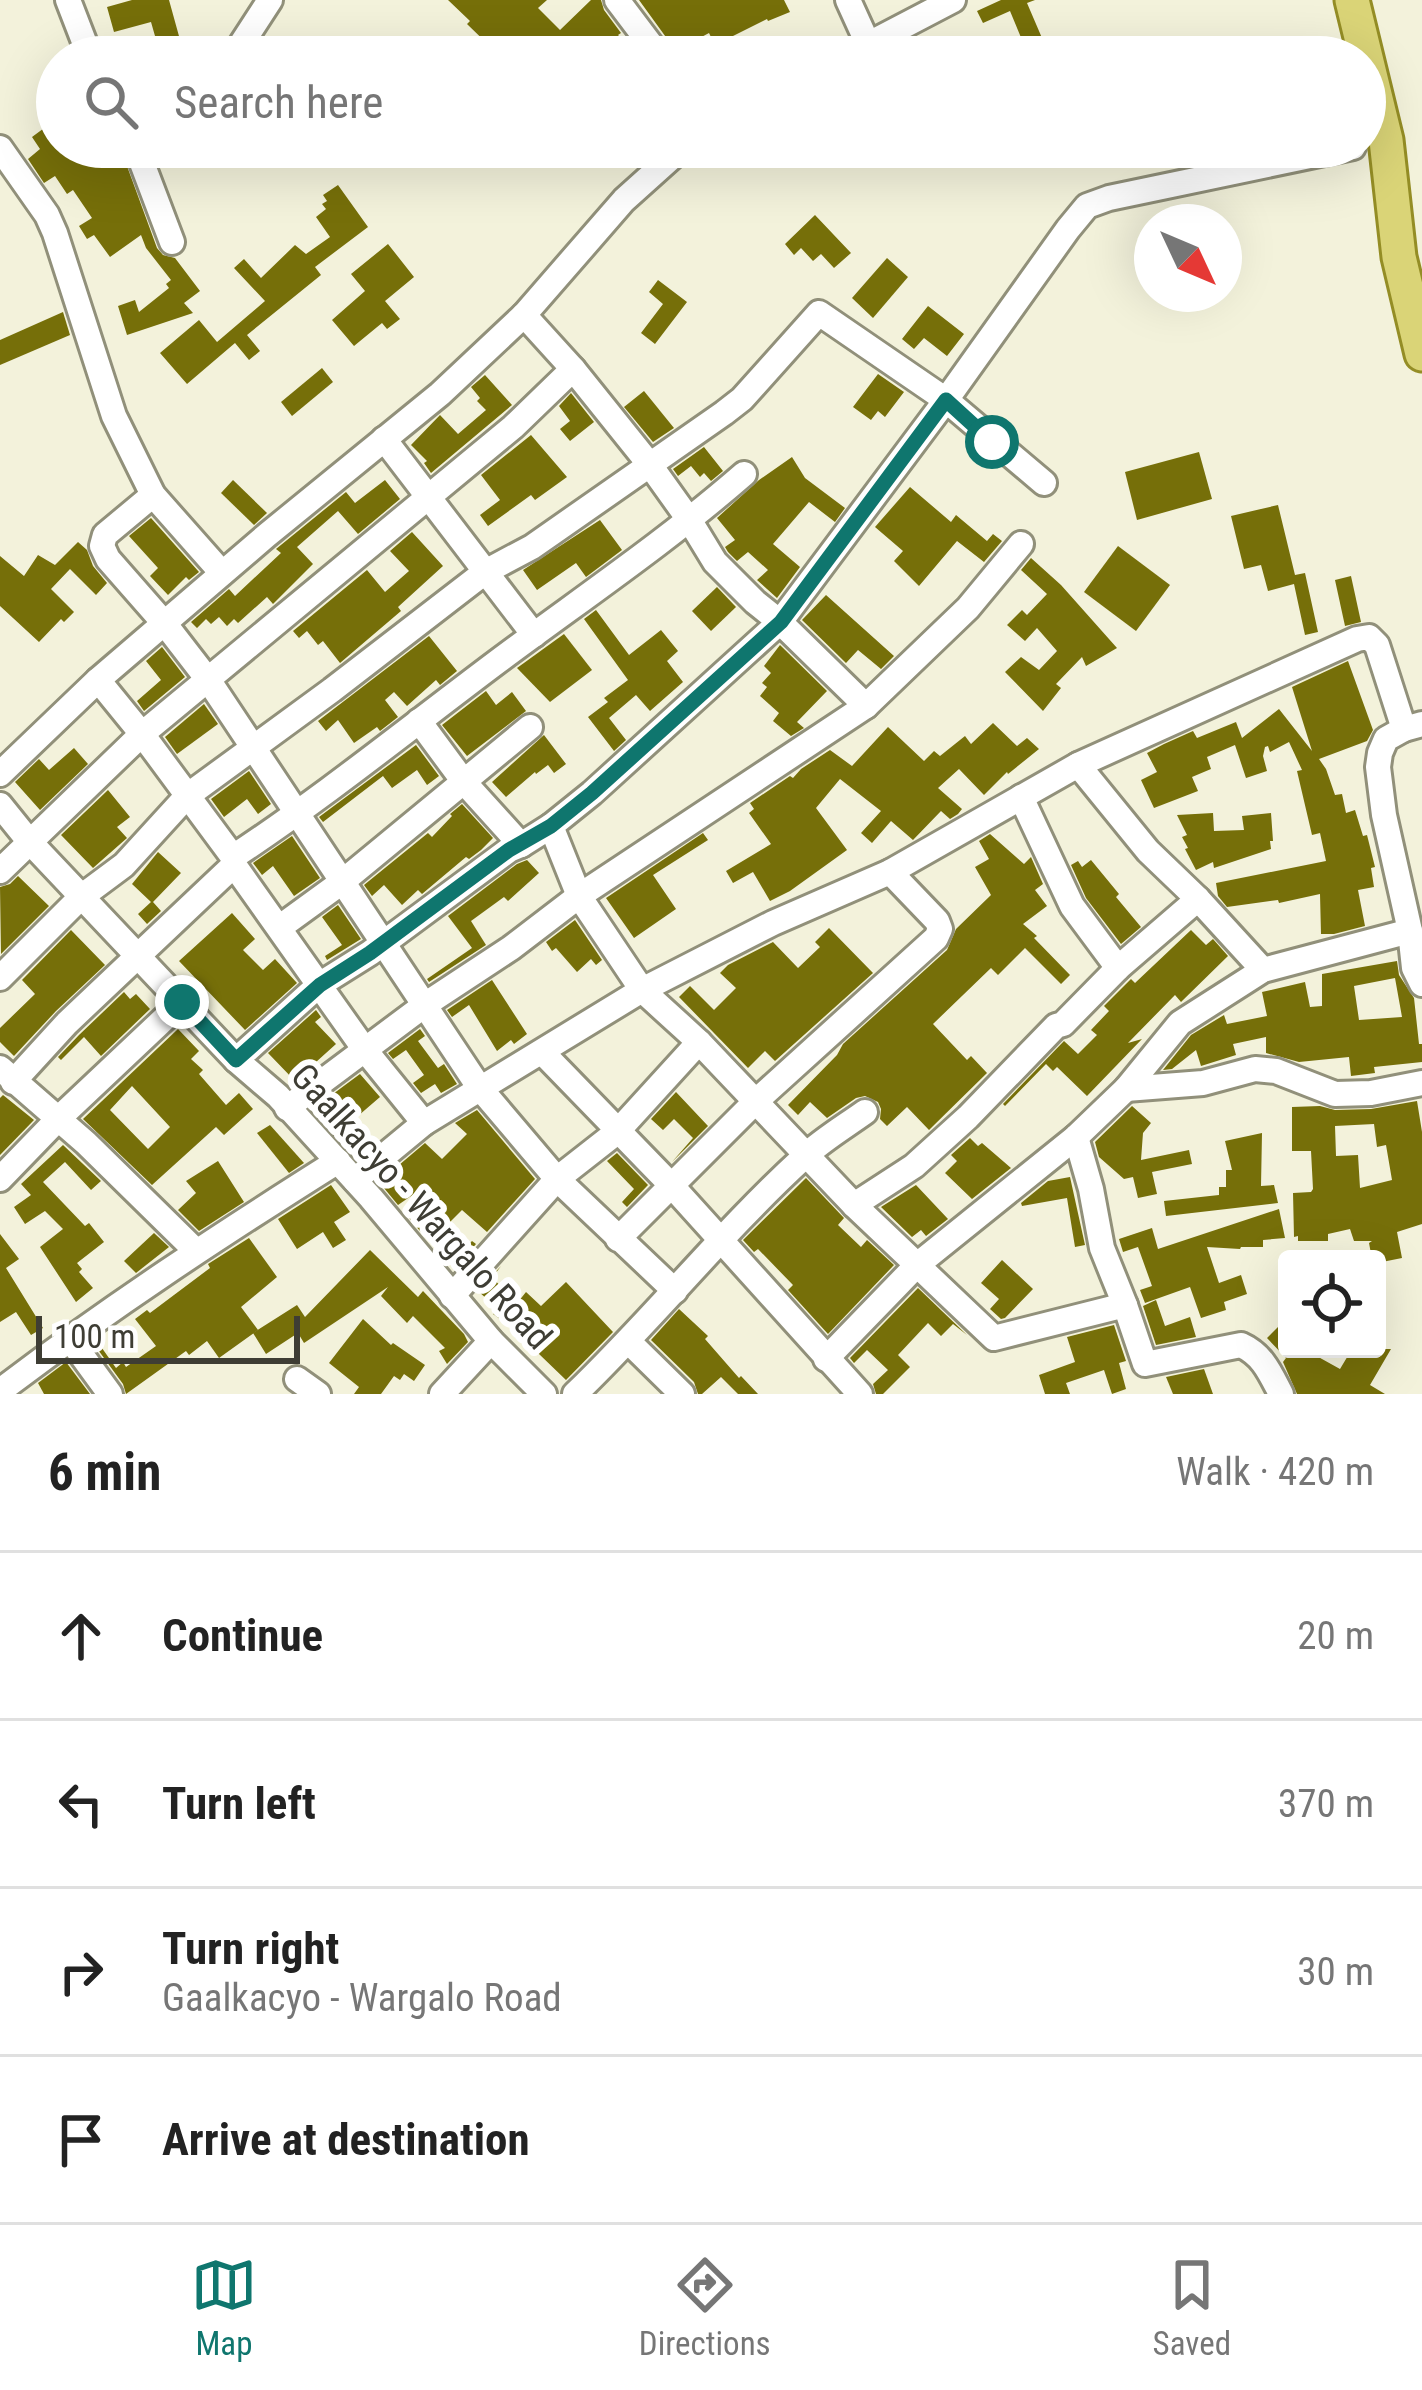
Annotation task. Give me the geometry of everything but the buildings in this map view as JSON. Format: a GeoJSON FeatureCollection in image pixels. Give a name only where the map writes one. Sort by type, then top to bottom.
{"type":"FeatureCollection","features":[{"type":"Feature","properties":{"kind":"main road"},"geometry":{"type":"LineString","coordinates":[[1352,0],[1356,36]]}},
{"type":"Feature","properties":{"kind":"main road"},"geometry":{"type":"LineString","coordinates":[[1377,168],[1411,253],[1422,354]]}},
{"type":"Feature","properties":{"kind":"street"},"geometry":{"type":"LineString","coordinates":[[68,0],[82,36]]}},
{"type":"Feature","properties":{"kind":"street"},"geometry":{"type":"LineString","coordinates":[[247,36],[270,0]]}},
{"type":"Feature","properties":{"kind":"street"},"geometry":{"type":"LineString","coordinates":[[617,0],[644,36]]}},
{"type":"Feature","properties":{"kind":"street"},"geometry":{"type":"LineString","coordinates":[[848,0],[864,36]]}},
{"type":"Feature","properties":{"kind":"street"},"geometry":{"type":"LineString","coordinates":[[883,36],[953,0]]}},
{"type":"Feature","properties":{"kind":"street"},"geometry":{"type":"LineString","coordinates":[[0,148],[55,233],[114,416],[153,495],[222,574]]}},
{"type":"Feature","properties":{"kind":"street"},"geometry":{"type":"LineString","coordinates":[[149,168],[172,242]]}},
{"type":"Feature","properties":{"kind":"street"},"geometry":{"type":"LineString","coordinates":[[0,774],[98,680],[440,394],[524,315],[625,200],[660,168]]}},
{"type":"Feature","properties":{"kind":"street"},"geometry":{"type":"LineString","coordinates":[[236,1060],[320,985],[509,850],[551,826],[781,622],[1087,206],[1253,168]]}},
{"type":"Feature","properties":{"kind":"street"},"geometry":{"type":"LineString","coordinates":[[0,978],[81,897],[124,866],[187,796],[485,572],[532,548],[742,399],[819,314],[946,400],[1044,483]]}},
{"type":"Feature","properties":{"kind":"street"},"geometry":{"type":"LineString","coordinates":[[524,315],[650,465],[715,562],[866,706]]}},
{"type":"Feature","properties":{"kind":"street"},"geometry":{"type":"LineString","coordinates":[[0,871],[142,734],[513,428],[573,369]]}},
{"type":"Feature","properties":{"kind":"street"},"geometry":{"type":"LineString","coordinates":[[384,439],[534,635]]}},
{"type":"Feature","properties":{"kind":"street"},"geometry":{"type":"LineString","coordinates":[[196,1251],[7,1075],[140,956],[233,861],[690,521],[744,474]]}},
{"type":"Feature","properties":{"kind":"street"},"geometry":{"type":"LineString","coordinates":[[153,495],[105,535],[102,546],[108,559],[209,681],[479,1087],[557,1179],[675,1291]]}},
{"type":"Feature","properties":{"kind":"street"},"geometry":{"type":"LineString","coordinates":[[287,1108],[579,896],[866,706],[968,608],[1021,544]]}},
{"type":"Feature","properties":{"kind":"street"},"geometry":{"type":"LineString","coordinates":[[0,1391],[196,1251],[346,1170],[642,990],[773,923],[890,872],[1078,765],[1357,639],[1370,638],[1377,645],[1413,726],[1386,739],[1378,767],[1414,968],[1422,984]]}},
{"type":"Feature","properties":{"kind":"street"},"geometry":{"type":"LineString","coordinates":[[98,680],[187,796],[365,1050],[424,1123]]}},
{"type":"Feature","properties":{"kind":"street"},"geometry":{"type":"LineString","coordinates":[[419,721],[464,782],[521,845]]}},
{"type":"Feature","properties":{"kind":"street"},"geometry":{"type":"LineString","coordinates":[[278,925],[342,882],[530,727]]}},
{"type":"Feature","properties":{"kind":"street"},"geometry":{"type":"LineString","coordinates":[[1078,765],[1148,851],[1263,970]]}},
{"type":"Feature","properties":{"kind":"street"},"geometry":{"type":"LineString","coordinates":[[1021,797],[1072,906],[1118,968]]}},
{"type":"Feature","properties":{"kind":"street","name":"Gaalkacyo - Wargalo Road"},"geometry":{"type":"LineString","coordinates":[[0,805],[81,897],[346,1170],[536,1391]]}},
{"type":"Feature","properties":{"kind":"street"},"geometry":{"type":"LineString","coordinates":[[551,826],[579,896],[642,990],[994,1338],[1125,1305]]}},
{"type":"Feature","properties":{"kind":"street"},"geometry":{"type":"LineString","coordinates":[[618,1239],[755,1102],[937,938],[937,921],[890,872]]}},
{"type":"Feature","properties":{"kind":"street"},"geometry":{"type":"LineString","coordinates":[[854,1204],[914,1166],[1056,1025],[1063,1024],[1198,898]]}},
{"type":"Feature","properties":{"kind":"street"},"geometry":{"type":"LineString","coordinates":[[826,1358],[917,1265],[1076,1137],[1126,1089],[1180,1023],[1263,970],[1410,931]]}},
{"type":"Feature","properties":{"kind":"street"},"geometry":{"type":"LineString","coordinates":[[0,1179],[182,1002]]}},
{"type":"Feature","properties":{"kind":"street"},"geometry":{"type":"LineString","coordinates":[[452,1296],[557,1179],[616,1132],[699,1042]]}},
{"type":"Feature","properties":{"kind":"street"},"geometry":{"type":"LineString","coordinates":[[543,1053],[672,1186],[860,1394]]}},
{"type":"Feature","properties":{"kind":"street"},"geometry":{"type":"LineString","coordinates":[[1126,1089],[1203,1083],[1255,1070],[1276,1071],[1335,1094],[1422,1083]]}},
{"type":"Feature","properties":{"kind":"street"},"geometry":{"type":"LineString","coordinates":[[575,1394],[807,1154],[865,1112]]}},
{"type":"Feature","properties":{"kind":"street"},"geometry":{"type":"LineString","coordinates":[[1076,1137],[1102,1248],[1145,1364],[1241,1345],[1264,1360],[1281,1394]]}},
{"type":"Feature","properties":{"kind":"street"},"geometry":{"type":"LineString","coordinates":[[69,1339],[110,1394]]}},
{"type":"Feature","properties":{"kind":"street"},"geometry":{"type":"LineString","coordinates":[[442,1394],[491,1341]]}},
{"type":"Feature","properties":{"kind":"street"},"geometry":{"type":"LineString","coordinates":[[629,1342],[682,1394]]}},
{"type":"Feature","properties":{"kind":"route"},"geometry":{"type":"LineString","coordinates":[[182,1002],[236,1060],[320,985],[509,850],[551,826],[781,622],[946,400],[992,442]]}}]}
